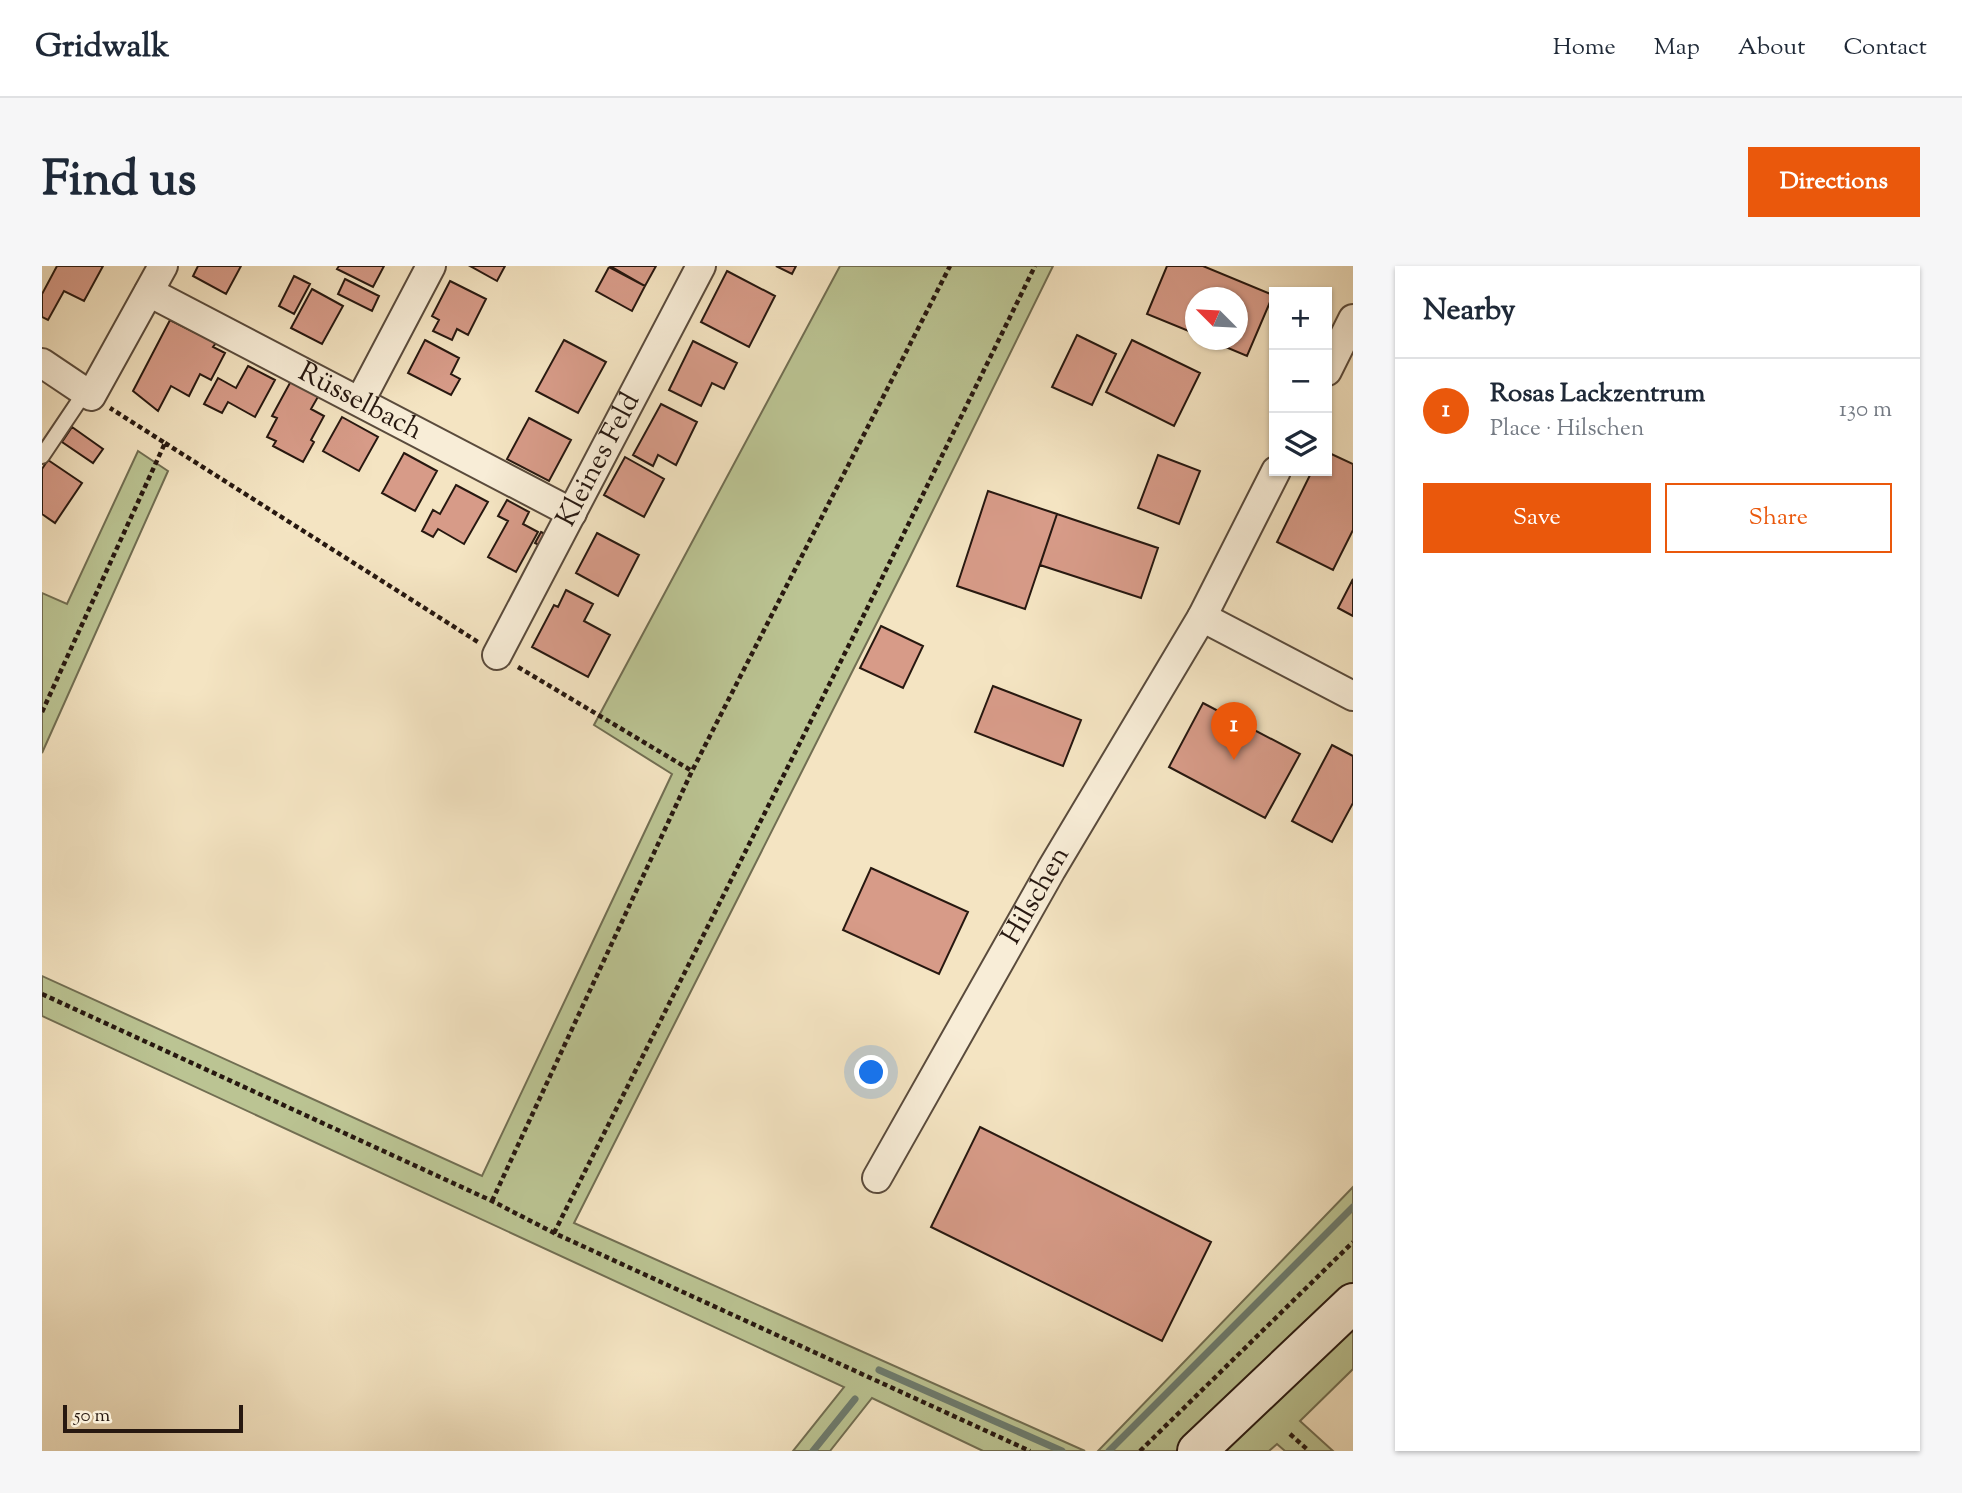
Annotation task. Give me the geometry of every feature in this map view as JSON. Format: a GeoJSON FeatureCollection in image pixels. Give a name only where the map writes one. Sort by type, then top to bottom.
{"type":"FeatureCollection","features":[{"type":"Feature","properties":{"kind":"main road"},"geometry":{"type":"LineString","coordinates":[[1197,1451],[1353,1303]]}},
{"type":"Feature","properties":{"kind":"street"},"geometry":{"type":"LineString","coordinates":[[42,363],[88,394],[163,266]]}},
{"type":"Feature","properties":{"kind":"street"},"geometry":{"type":"LineString","coordinates":[[360,401],[431,266]]}},
{"type":"Feature","properties":{"kind":"street","name":"Kleines Feld"},"geometry":{"type":"LineString","coordinates":[[497,655],[701,266]]}},
{"type":"Feature","properties":{"kind":"street","name":"Rüsselbach"},"geometry":{"type":"LineString","coordinates":[[149,292],[572,513]]}},
{"type":"Feature","properties":{"kind":"street"},"geometry":{"type":"LineString","coordinates":[[1332,361],[1353,319]]}},
{"type":"Feature","properties":{"kind":"street","name":"Hilschen"},"geometry":{"type":"LineString","coordinates":[[877,1178],[1051,870],[1202,617],[1273,476]]}},
{"type":"Feature","properties":{"kind":"street"},"geometry":{"type":"LineString","coordinates":[[1202,617],[1353,696]]}},
{"type":"Feature","properties":{"kind":"lane"},"geometry":{"type":"LineString","coordinates":[[42,456],[88,394]]}},
{"type":"Feature","properties":{"kind":"path"},"geometry":{"type":"LineString","coordinates":[[492,1201],[692,771],[950,266]]}},
{"type":"Feature","properties":{"kind":"path"},"geometry":{"type":"LineString","coordinates":[[554,1233],[855,633],[1035,266]]}},
{"type":"Feature","properties":{"kind":"path"},"geometry":{"type":"LineString","coordinates":[[88,394],[497,655],[692,771]]}},
{"type":"Feature","properties":{"kind":"path"},"geometry":{"type":"LineString","coordinates":[[42,712],[165,443]]}},
{"type":"Feature","properties":{"kind":"path"},"geometry":{"type":"LineString","coordinates":[[42,994],[1030,1451]]}},
{"type":"Feature","properties":{"kind":"path"},"geometry":{"type":"LineString","coordinates":[[1140,1451],[1353,1242]]}},
{"type":"Feature","properties":{"kind":"path"},"geometry":{"type":"LineString","coordinates":[[1290,1434],[1309,1451]]}},
{"type":"Feature","properties":{"kind":"green space"},"geometry":{"type":"Polygon","coordinates":[[[840,266],[1053,266],[907,563],[574,1223],[1085,1451],[983,1451],[872,1398],[830,1451],[793,1451],[844,1387],[42,1016],[42,976],[482,1176],[672,774],[594,725],[840,266]]]}},
{"type":"Feature","properties":{"kind":"green space"},"geometry":{"type":"Polygon","coordinates":[[[138,451],[168,471],[42,753],[42,593],[67,604],[138,451]]]}},
{"type":"Feature","properties":{"kind":"green space"},"geometry":{"type":"Polygon","coordinates":[[[1353,1187],[1353,1369],[1300,1421],[1333,1451],[1285,1451],[1277,1444],[1269,1451],[1098,1451],[1353,1187]]]}},
{"type":"Feature","properties":{"kind":"building"},"geometry":{"type":"Polygon","coordinates":[[[57,266],[103,266],[84,301],[64,291],[48,320],[42,317],[42,294],[57,266]]]}},
{"type":"Feature","properties":{"kind":"building"},"geometry":{"type":"Polygon","coordinates":[[[198,266],[241,266],[226,294],[193,276],[198,266]]]}},
{"type":"Feature","properties":{"kind":"building"},"geometry":{"type":"Polygon","coordinates":[[[339,266],[384,266],[373,287],[337,269],[339,266]]]}},
{"type":"Feature","properties":{"kind":"building"},"geometry":{"type":"Polygon","coordinates":[[[470,266],[505,266],[497,281],[470,266]]]}},
{"type":"Feature","properties":{"kind":"building"},"geometry":{"type":"Polygon","coordinates":[[[610,266],[656,266],[645,286],[610,266]]]}},
{"type":"Feature","properties":{"kind":"building"},"geometry":{"type":"Polygon","coordinates":[[[776,266],[796,266],[792,274],[776,266]]]}},
{"type":"Feature","properties":{"kind":"building"},"geometry":{"type":"Polygon","coordinates":[[[1167,266],[1203,266],[1269,293],[1269,304],[1247,356],[1233,350],[1248,350],[1248,287],[1185,287],[1185,330],[1147,314],[1167,266]]]}},
{"type":"Feature","properties":{"kind":"building"},"geometry":{"type":"Polygon","coordinates":[[[609,267],[645,286],[632,311],[596,291],[609,267]]]}},
{"type":"Feature","properties":{"kind":"building"},"geometry":{"type":"Polygon","coordinates":[[[727,271],[775,296],[749,347],[701,322],[727,271]]]}},
{"type":"Feature","properties":{"kind":"building"},"geometry":{"type":"Polygon","coordinates":[[[294,276],[310,284],[294,314],[279,306],[294,276]]]}},
{"type":"Feature","properties":{"kind":"building"},"geometry":{"type":"Polygon","coordinates":[[[345,279],[379,296],[372,311],[338,294],[345,279]]]}},
{"type":"Feature","properties":{"kind":"building"},"geometry":{"type":"Polygon","coordinates":[[[450,281],[486,299],[468,335],[457,329],[452,340],[433,331],[439,320],[432,316],[450,281]]]}},
{"type":"Feature","properties":{"kind":"building"},"geometry":{"type":"Polygon","coordinates":[[[312,289],[343,306],[322,344],[291,328],[312,289]]]}},
{"type":"Feature","properties":{"kind":"building"},"geometry":{"type":"Polygon","coordinates":[[[170,320],[216,343],[213,347],[225,353],[211,380],[200,374],[189,396],[171,386],[158,411],[133,391],[170,320]]]}},
{"type":"Feature","properties":{"kind":"building"},"geometry":{"type":"Polygon","coordinates":[[[1077,335],[1116,354],[1092,405],[1052,387],[1077,335]]]}},
{"type":"Feature","properties":{"kind":"building"},"geometry":{"type":"Polygon","coordinates":[[[425,340],[459,358],[451,374],[460,379],[451,395],[408,373],[425,340]]]}},
{"type":"Feature","properties":{"kind":"building"},"geometry":{"type":"Polygon","coordinates":[[[564,340],[606,362],[578,413],[536,391],[564,340]]]}},
{"type":"Feature","properties":{"kind":"building"},"geometry":{"type":"Polygon","coordinates":[[[1132,340],[1200,373],[1174,426],[1106,392],[1132,340]]]}},
{"type":"Feature","properties":{"kind":"building"},"geometry":{"type":"Polygon","coordinates":[[[693,341],[737,363],[724,389],[712,383],[701,406],[669,390],[693,341]]]}},
{"type":"Feature","properties":{"kind":"building"},"geometry":{"type":"Polygon","coordinates":[[[248,366],[275,380],[255,417],[228,402],[222,413],[204,404],[218,378],[236,388],[248,366]]]}},
{"type":"Feature","properties":{"kind":"building"},"geometry":{"type":"Polygon","coordinates":[[[291,381],[319,395],[311,409],[324,416],[303,462],[273,446],[276,441],[267,437],[277,418],[272,416],[291,381]]]}},
{"type":"Feature","properties":{"kind":"building"},"geometry":{"type":"Polygon","coordinates":[[[661,404],[697,422],[676,465],[658,455],[653,466],[633,455],[661,404]]]}},
{"type":"Feature","properties":{"kind":"building"},"geometry":{"type":"Polygon","coordinates":[[[342,417],[378,437],[359,471],[323,451],[342,417]]]}},
{"type":"Feature","properties":{"kind":"building"},"geometry":{"type":"Polygon","coordinates":[[[529,418],[571,440],[549,481],[507,459],[529,418]]]}},
{"type":"Feature","properties":{"kind":"building"},"geometry":{"type":"Polygon","coordinates":[[[72,427],[103,449],[93,463],[62,442],[72,427]]]}},
{"type":"Feature","properties":{"kind":"building"},"geometry":{"type":"Polygon","coordinates":[[[404,453],[437,471],[415,511],[382,493],[404,453]]]}},
{"type":"Feature","properties":{"kind":"building"},"geometry":{"type":"Polygon","coordinates":[[[1332,454],[1353,464],[1353,530],[1333,570],[1277,542],[1310,476],[1332,476],[1332,454]]]}},
{"type":"Feature","properties":{"kind":"building"},"geometry":{"type":"Polygon","coordinates":[[[1158,455],[1200,471],[1179,524],[1138,508],[1158,455]]]}},
{"type":"Feature","properties":{"kind":"building"},"geometry":{"type":"Polygon","coordinates":[[[625,457],[664,479],[644,517],[604,495],[625,457]]]}},
{"type":"Feature","properties":{"kind":"building"},"geometry":{"type":"Polygon","coordinates":[[[48,460],[82,483],[55,523],[42,514],[42,469],[48,460]]]}},
{"type":"Feature","properties":{"kind":"building"},"geometry":{"type":"Polygon","coordinates":[[[456,485],[488,502],[464,544],[438,529],[433,537],[422,531],[433,510],[440,514],[456,485]]]}},
{"type":"Feature","properties":{"kind":"building"},"geometry":{"type":"Polygon","coordinates":[[[988,491],[1057,514],[1025,609],[957,586],[988,491]]]}},
{"type":"Feature","properties":{"kind":"building"},"geometry":{"type":"Polygon","coordinates":[[[507,500],[529,512],[523,524],[538,532],[516,572],[488,557],[508,521],[498,516],[507,500]]]}},
{"type":"Feature","properties":{"kind":"building"},"geometry":{"type":"Polygon","coordinates":[[[1057,514],[1158,548],[1141,598],[1040,565],[1057,514]]]}},
{"type":"Feature","properties":{"kind":"building"},"geometry":{"type":"Polygon","coordinates":[[[541,532],[549,536],[543,547],[535,543],[541,532]]]}},
{"type":"Feature","properties":{"kind":"building"},"geometry":{"type":"Polygon","coordinates":[[[597,533],[639,555],[618,596],[576,573],[597,533]]]}},
{"type":"Feature","properties":{"kind":"building"},"geometry":{"type":"Polygon","coordinates":[[[1353,579],[1353,616],[1338,608],[1353,579]]]}},
{"type":"Feature","properties":{"kind":"building"},"geometry":{"type":"Polygon","coordinates":[[[566,590],[593,604],[584,621],[610,635],[588,677],[532,647],[554,605],[558,607],[566,590]]]}},
{"type":"Feature","properties":{"kind":"building"},"geometry":{"type":"Polygon","coordinates":[[[881,626],[923,646],[903,688],[860,668],[881,626]]]}},
{"type":"Feature","properties":{"kind":"building"},"geometry":{"type":"Polygon","coordinates":[[[993,686],[1081,720],[1063,766],[975,732],[993,686]]]}},
{"type":"Feature","properties":{"kind":"building"},"geometry":{"type":"Polygon","coordinates":[[[1203,703],[1300,754],[1265,818],[1169,767],[1203,703]]]}},
{"type":"Feature","properties":{"kind":"building"},"geometry":{"type":"Polygon","coordinates":[[[1332,745],[1353,756],[1353,803],[1332,842],[1292,821],[1332,745]]]}},
{"type":"Feature","properties":{"kind":"building"},"geometry":{"type":"Polygon","coordinates":[[[871,868],[968,912],[939,974],[843,930],[871,868]]]}},
{"type":"Feature","properties":{"kind":"building"},"geometry":{"type":"Polygon","coordinates":[[[980,1127],[1211,1242],[1162,1341],[931,1227],[980,1127]]]}},
{"type":"Feature","properties":{"kind":"waterway"},"geometry":{"type":"LineString","coordinates":[[1109,1451],[1353,1207]]}},
{"type":"Feature","properties":{"kind":"waterway"},"geometry":{"type":"LineString","coordinates":[[879,1370],[1062,1451]]}},
{"type":"Feature","properties":{"kind":"waterway"},"geometry":{"type":"LineString","coordinates":[[813,1451],[855,1399]]}},
{"type":"Feature","properties":{"kind":"place","name":"Rosas Lackzentrum"},"geometry":{"type":"Point","coordinates":[1234,760]}}]}
